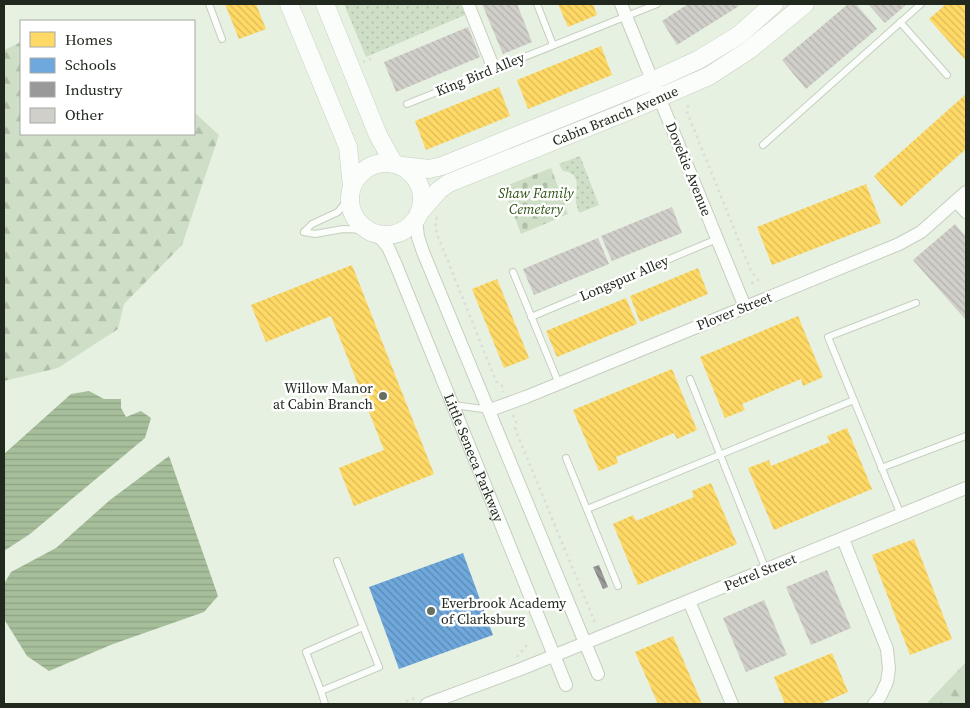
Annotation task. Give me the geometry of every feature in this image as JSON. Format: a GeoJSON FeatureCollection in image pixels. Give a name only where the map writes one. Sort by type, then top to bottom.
{"type":"FeatureCollection","features":[{"type":"Feature","properties":{"kind":"street"},"geometry":{"type":"LineString","coordinates":[[289,4],[348,147],[351,163],[351,191],[351,205],[354,215],[360,224],[372,231],[387,235],[398,232],[408,227],[417,216],[422,202],[418,181],[411,172],[398,165],[384,163],[364,170],[357,177],[351,191]]}},
{"type":"Feature","properties":{"kind":"street"},"geometry":{"type":"LineString","coordinates":[[324,4],[378,135],[398,165]]}},
{"type":"Feature","properties":{"kind":"street"},"geometry":{"type":"LineString","coordinates":[[468,4],[494,69]]}},
{"type":"Feature","properties":{"kind":"street","name":"Cabin Branch Avenue"},"geometry":{"type":"LineString","coordinates":[[398,165],[429,169],[442,166],[652,81],[698,60],[739,34],[774,4]]}},
{"type":"Feature","properties":{"kind":"street","name":"Cabin Branch Avenue"},"geometry":{"type":"LineString","coordinates":[[417,216],[439,190],[449,183],[709,76],[741,55],[805,4]]}},
{"type":"Feature","properties":{"kind":"street","name":"Dovekie Avenue"},"geometry":{"type":"LineString","coordinates":[[623,10],[745,307]]}},
{"type":"Feature","properties":{"kind":"street"},"geometry":{"type":"LineString","coordinates":[[961,197],[966,212]]}},
{"type":"Feature","properties":{"kind":"street","name":"Plover Street"},"geometry":{"type":"LineString","coordinates":[[490,410],[559,384],[899,244],[921,232],[961,197]]}},
{"type":"Feature","properties":{"kind":"street"},"geometry":{"type":"LineString","coordinates":[[417,216],[418,237],[423,252],[598,674]]}},
{"type":"Feature","properties":{"kind":"street","name":"Little Seneca Parkway"},"geometry":{"type":"LineString","coordinates":[[372,231],[388,247],[392,256],[566,685]]}},
{"type":"Feature","properties":{"kind":"street","name":"Petrel Street"},"geometry":{"type":"LineString","coordinates":[[427,704],[554,656],[966,488]]}},
{"type":"Feature","properties":{"kind":"street"},"geometry":{"type":"LineString","coordinates":[[843,539],[887,649],[889,669],[887,682],[880,697],[874,704]]}},
{"type":"Feature","properties":{"kind":"street"},"geometry":{"type":"LineString","coordinates":[[688,601],[732,704]]}},
{"type":"Feature","properties":{"kind":"lane"},"geometry":{"type":"LineString","coordinates":[[209,4],[222,38]]}},
{"type":"Feature","properties":{"kind":"lane"},"geometry":{"type":"LineString","coordinates":[[536,4],[553,45]]}},
{"type":"Feature","properties":{"kind":"lane","name":"King Bird Alley"},"geometry":{"type":"LineString","coordinates":[[407,104],[553,45],[623,10],[657,4]]}},
{"type":"Feature","properties":{"kind":"lane"},"geometry":{"type":"LineString","coordinates":[[763,145],[921,4]]}},
{"type":"Feature","properties":{"kind":"lane"},"geometry":{"type":"LineString","coordinates":[[900,22],[947,75]]}},
{"type":"Feature","properties":{"kind":"lane"},"geometry":{"type":"LineString","coordinates":[[351,191],[338,212],[312,224],[304,232],[315,234],[343,229],[372,231]]}},
{"type":"Feature","properties":{"kind":"lane","name":"Longspur Alley"},"geometry":{"type":"LineString","coordinates":[[531,317],[718,239]]}},
{"type":"Feature","properties":{"kind":"lane"},"geometry":{"type":"LineString","coordinates":[[513,272],[559,384]]}},
{"type":"Feature","properties":{"kind":"lane"},"geometry":{"type":"LineString","coordinates":[[901,515],[828,337],[916,303]]}},
{"type":"Feature","properties":{"kind":"lane"},"geometry":{"type":"LineString","coordinates":[[690,379],[766,570]]}},
{"type":"Feature","properties":{"kind":"lane"},"geometry":{"type":"LineString","coordinates":[[587,509],[854,400]]}},
{"type":"Feature","properties":{"kind":"lane"},"geometry":{"type":"LineString","coordinates":[[454,405],[490,410]]}},
{"type":"Feature","properties":{"kind":"lane"},"geometry":{"type":"LineString","coordinates":[[881,468],[966,436]]}},
{"type":"Feature","properties":{"kind":"lane"},"geometry":{"type":"LineString","coordinates":[[566,458],[618,586]]}},
{"type":"Feature","properties":{"kind":"lane"},"geometry":{"type":"LineString","coordinates":[[321,691],[379,667],[337,561]]}},
{"type":"Feature","properties":{"kind":"lane"},"geometry":{"type":"LineString","coordinates":[[325,704],[306,652],[363,627]]}},
{"type":"Feature","properties":{"kind":"path"},"geometry":{"type":"LineString","coordinates":[[688,105],[687,112],[751,271],[758,280],[750,284]]}},
{"type":"Feature","properties":{"kind":"path"},"geometry":{"type":"LineString","coordinates":[[440,211],[436,222],[441,244],[496,381],[502,386],[504,394]]}},
{"type":"Feature","properties":{"kind":"path"},"geometry":{"type":"LineString","coordinates":[[511,412],[516,422],[516,432],[601,637]]}},
{"type":"Feature","properties":{"kind":"green space"},"geometry":{"type":"Polygon","coordinates":[[[344,4],[460,4],[465,15],[366,57],[344,4]]]}},
{"type":"Feature","properties":{"kind":"green space"},"geometry":{"type":"Polygon","coordinates":[[[20,42],[20,135],[195,135],[195,113],[219,135],[182,245],[124,304],[118,329],[58,368],[4,381],[4,50],[20,42]]]}},
{"type":"Feature","properties":{"kind":"green space"},"geometry":{"type":"Polygon","coordinates":[[[580,156],[599,205],[579,213],[576,202],[577,182],[573,175],[563,171],[559,164],[580,156]]]}},
{"type":"Feature","properties":{"kind":"green space","name":"Shaw Family Cemetery"},"geometry":{"type":"Polygon","coordinates":[[[551,168],[568,214],[521,234],[503,187],[551,168]]]}},
{"type":"Feature","properties":{"kind":"green space"},"geometry":{"type":"Polygon","coordinates":[[[966,662],[966,704],[926,704],[966,662]]]}},
{"type":"Feature","properties":{"kind":"shaded area"},"geometry":{"type":"Polygon","coordinates":[[[89,391],[104,399],[121,399],[121,408],[126,417],[141,411],[151,418],[145,438],[30,534],[4,551],[4,454],[71,394],[89,391]]]}},
{"type":"Feature","properties":{"kind":"shaded area"},"geometry":{"type":"Polygon","coordinates":[[[169,456],[218,596],[204,612],[113,644],[49,671],[27,656],[4,619],[4,584],[11,572],[56,548],[110,500],[169,456]]]}},
{"type":"Feature","properties":{"kind":"building: Homes"},"geometry":{"type":"Polygon","coordinates":[[[225,4],[256,4],[266,29],[239,39],[225,4]]]}},
{"type":"Feature","properties":{"kind":"building: Homes"},"geometry":{"type":"Polygon","coordinates":[[[558,4],[593,4],[597,15],[568,27],[558,4]]]}},
{"type":"Feature","properties":{"kind":"building: Homes"},"geometry":{"type":"Polygon","coordinates":[[[946,4],[966,4],[966,61],[929,19],[946,4]]]}},
{"type":"Feature","properties":{"kind":"building: Homes"},"geometry":{"type":"Polygon","coordinates":[[[601,46],[612,75],[528,109],[517,80],[601,46]]]}},
{"type":"Feature","properties":{"kind":"building: Homes"},"geometry":{"type":"Polygon","coordinates":[[[499,87],[510,116],[426,150],[415,121],[499,87]]]}},
{"type":"Feature","properties":{"kind":"building: Homes"},"geometry":{"type":"Polygon","coordinates":[[[966,94],[966,149],[901,207],[874,176],[966,94]]]}},
{"type":"Feature","properties":{"kind":"building: Homes"},"geometry":{"type":"Polygon","coordinates":[[[866,184],[881,223],[772,265],[757,227],[866,184]]]}},
{"type":"Feature","properties":{"kind":"building: Homes","name":"Willow Manor at Cabin Branch"},"geometry":{"type":"Polygon","coordinates":[[[352,265],[434,474],[354,506],[339,468],[384,450],[331,316],[266,342],[251,305],[352,265]]]}},
{"type":"Feature","properties":{"kind":"building: Homes"},"geometry":{"type":"Polygon","coordinates":[[[698,268],[708,294],[640,322],[630,296],[698,268]]]}},
{"type":"Feature","properties":{"kind":"building: Homes"},"geometry":{"type":"Polygon","coordinates":[[[497,279],[529,358],[504,368],[472,289],[497,279]]]}},
{"type":"Feature","properties":{"kind":"building: Homes"},"geometry":{"type":"Polygon","coordinates":[[[626,298],[637,324],[557,357],[546,331],[626,298]]]}},
{"type":"Feature","properties":{"kind":"building: Homes"},"geometry":{"type":"Polygon","coordinates":[[[798,316],[823,377],[803,386],[801,379],[742,404],[745,410],[725,418],[700,357],[798,316]]]}},
{"type":"Feature","properties":{"kind":"building: Homes"},"geometry":{"type":"Polygon","coordinates":[[[672,369],[697,430],[677,439],[674,433],[616,457],[618,463],[599,471],[573,410],[672,369]]]}},
{"type":"Feature","properties":{"kind":"building: Homes"},"geometry":{"type":"Polygon","coordinates":[[[847,428],[872,489],[774,530],[748,468],[769,460],[771,466],[830,442],[827,436],[847,428]]]}},
{"type":"Feature","properties":{"kind":"building: Homes"},"geometry":{"type":"Polygon","coordinates":[[[711,483],[737,544],[638,585],[613,524],[633,515],[636,521],[694,497],[692,491],[711,483]]]}},
{"type":"Feature","properties":{"kind":"building: Homes"},"geometry":{"type":"Polygon","coordinates":[[[914,539],[952,639],[910,655],[872,555],[914,539]]]}},
{"type":"Feature","properties":{"kind":"building: Homes"},"geometry":{"type":"Polygon","coordinates":[[[673,636],[702,704],[658,704],[635,652],[673,636]]]}},
{"type":"Feature","properties":{"kind":"building: Homes"},"geometry":{"type":"Polygon","coordinates":[[[832,653],[848,692],[820,704],[785,704],[774,677],[832,653]]]}},
{"type":"Feature","properties":{"kind":"building: Schools","name":"Everbrook Academy of Clarksburg"},"geometry":{"type":"Polygon","coordinates":[[[463,553],[493,635],[399,669],[369,587],[463,553]]]}},
{"type":"Feature","properties":{"kind":"building: Industry"},"geometry":{"type":"Polygon","coordinates":[[[599,565],[608,587],[603,589],[593,567],[599,565]]]}},
{"type":"Feature","properties":{"kind":"building: Other"},"geometry":{"type":"Polygon","coordinates":[[[482,4],[517,4],[532,42],[503,54],[482,4]]]}},
{"type":"Feature","properties":{"kind":"building: Other"},"geometry":{"type":"Polygon","coordinates":[[[688,4],[737,4],[739,6],[677,45],[662,21],[688,4]]]}},
{"type":"Feature","properties":{"kind":"building: Other"},"geometry":{"type":"Polygon","coordinates":[[[848,4],[856,4],[877,29],[806,89],[782,60],[848,4]]]}},
{"type":"Feature","properties":{"kind":"building: Other"},"geometry":{"type":"Polygon","coordinates":[[[868,4],[907,4],[885,23],[868,4]]]}},
{"type":"Feature","properties":{"kind":"building: Other"},"geometry":{"type":"Polygon","coordinates":[[[468,27],[480,57],[396,92],[384,62],[468,27]]]}},
{"type":"Feature","properties":{"kind":"building: Other"},"geometry":{"type":"Polygon","coordinates":[[[672,207],[682,233],[612,261],[601,236],[672,207]]]}},
{"type":"Feature","properties":{"kind":"building: Other"},"geometry":{"type":"Polygon","coordinates":[[[955,224],[966,237],[966,320],[913,260],[955,224]]]}},
{"type":"Feature","properties":{"kind":"building: Other"},"geometry":{"type":"Polygon","coordinates":[[[598,238],[609,264],[534,295],[523,269],[598,238]]]}},
{"type":"Feature","properties":{"kind":"building: Other"},"geometry":{"type":"Polygon","coordinates":[[[827,570],[851,628],[811,645],[786,587],[827,570]]]}},
{"type":"Feature","properties":{"kind":"building: Other"},"geometry":{"type":"Polygon","coordinates":[[[764,600],[787,655],[746,672],[723,618],[764,600]]]}},
{"type":"Feature","properties":{"kind":"place","name":"Willow Manor at Cabin Branch"},"geometry":{"type":"Point","coordinates":[383,396]}},
{"type":"Feature","properties":{"kind":"place","name":"Everbrook Academy of Clarksburg"},"geometry":{"type":"Point","coordinates":[431,611]}}]}
